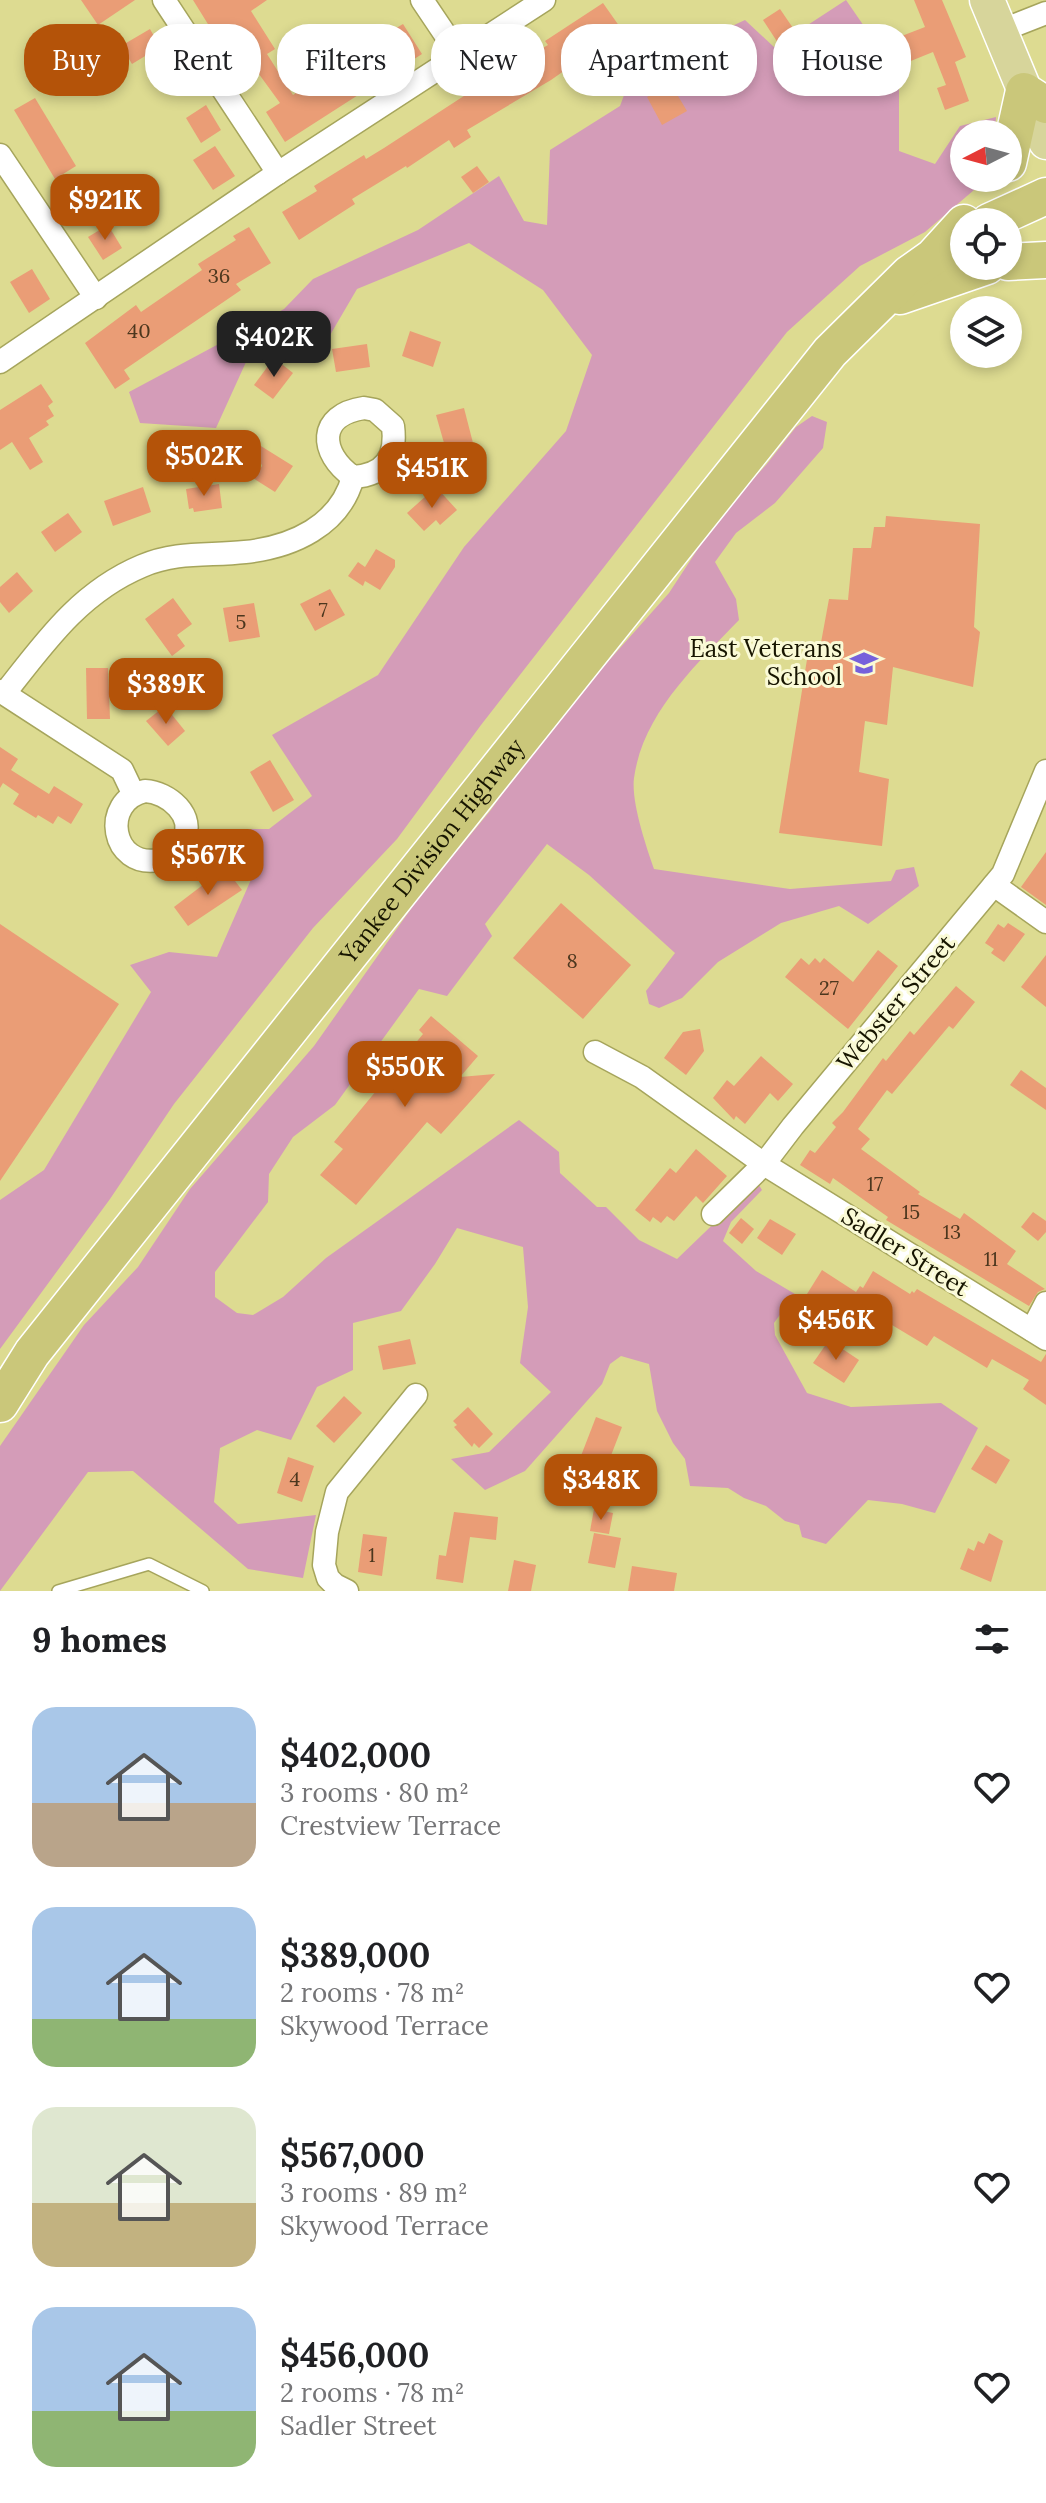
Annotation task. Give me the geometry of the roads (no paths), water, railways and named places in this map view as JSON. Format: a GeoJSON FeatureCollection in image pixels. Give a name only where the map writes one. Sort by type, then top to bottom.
{"type":"FeatureCollection","features":[{"type":"Feature","properties":{"kind":"highway"},"geometry":{"type":"LineString","coordinates":[[1022,129],[1035,98]]}},
{"type":"Feature","properties":{"kind":"highway"},"geometry":{"type":"LineString","coordinates":[[977,208],[990,192]]}},
{"type":"Feature","properties":{"kind":"highway"},"geometry":{"type":"LineString","coordinates":[[1020,208],[1046,196]]}},
{"type":"Feature","properties":{"kind":"highway"},"geometry":{"type":"LineString","coordinates":[[933,257],[950,239]]}},
{"type":"Feature","properties":{"kind":"highway"},"geometry":{"type":"LineString","coordinates":[[933,257],[950,246]]}},
{"type":"Feature","properties":{"kind":"highway","name":"Yankee Division Highway"},"geometry":{"type":"LineString","coordinates":[[0,1404],[42,1340],[830,352],[909,274],[933,257]]}},
{"type":"Feature","properties":{"kind":"highway"},"geometry":{"type":"LineString","coordinates":[[1022,261],[1046,260]]}},
{"type":"Feature","properties":{"kind":"highway"},"geometry":{"type":"LineString","coordinates":[[876,306],[950,277]]}},
{"type":"Feature","properties":{"kind":"main road"},"geometry":{"type":"LineString","coordinates":[[993,15],[1035,98],[1046,142]]}},
{"type":"Feature","properties":{"kind":"street"},"geometry":{"type":"LineString","coordinates":[[164,0],[278,173]]}},
{"type":"Feature","properties":{"kind":"street"},"geometry":{"type":"LineString","coordinates":[[422,0],[438,24]]}},
{"type":"Feature","properties":{"kind":"street"},"geometry":{"type":"LineString","coordinates":[[507,24],[544,0]]}},
{"type":"Feature","properties":{"kind":"street"},"geometry":{"type":"LineString","coordinates":[[993,15],[1046,13]]}},
{"type":"Feature","properties":{"kind":"street"},"geometry":{"type":"LineString","coordinates":[[0,362],[431,73]]}},
{"type":"Feature","properties":{"kind":"street"},"geometry":{"type":"LineString","coordinates":[[0,155],[96,298]]}},
{"type":"Feature","properties":{"kind":"street"},"geometry":{"type":"LineString","coordinates":[[133,793],[122,770],[2,692],[75,608],[99,591],[141,566],[175,555],[244,552],[278,546],[308,535],[334,515],[349,492],[353,477]]}},
{"type":"Feature","properties":{"kind":"street","name":"Webster Street"},"geometry":{"type":"LineString","coordinates":[[713,1214],[764,1164],[1003,874],[1046,771]]}},
{"type":"Feature","properties":{"kind":"street"},"geometry":{"type":"LineString","coordinates":[[994,885],[1046,922]]}},
{"type":"Feature","properties":{"kind":"street","name":"Sadler Street"},"geometry":{"type":"LineString","coordinates":[[595,1052],[642,1077],[764,1164],[1039,1334]]}},
{"type":"Feature","properties":{"kind":"street"},"geometry":{"type":"LineString","coordinates":[[1039,1334],[1046,1303]]}},
{"type":"Feature","properties":{"kind":"street"},"geometry":{"type":"LineString","coordinates":[[341,1588],[328,1578],[324,1565],[337,1492],[416,1395]]}},
{"type":"Feature","properties":{"kind":"lane"},"geometry":{"type":"LineString","coordinates":[[58,1591],[149,1564],[203,1591]]}},
{"type":"Feature","properties":{"kind":"place","name":"East Veterans School"},"geometry":{"type":"Point","coordinates":[864,663]}}]}
